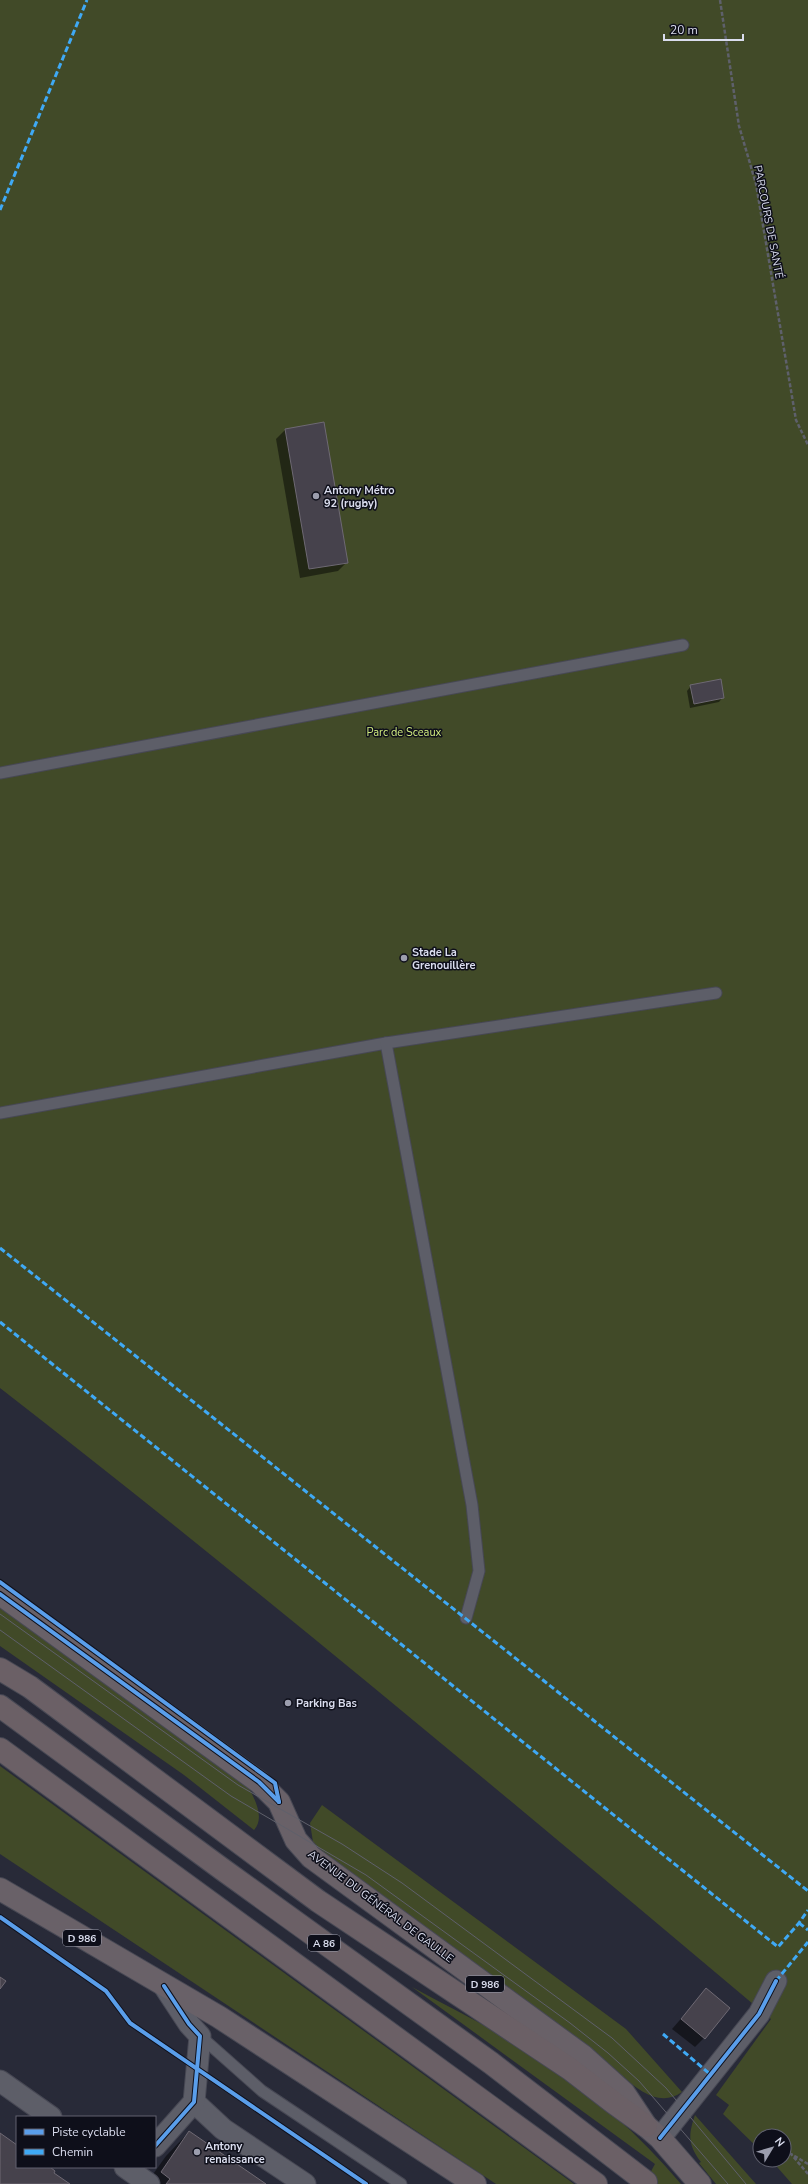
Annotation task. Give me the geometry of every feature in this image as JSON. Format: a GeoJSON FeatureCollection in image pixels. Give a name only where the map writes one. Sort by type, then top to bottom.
{"type":"FeatureCollection","features":[{"type":"Feature","properties":{"kind":"highway"},"geometry":{"type":"LineString","coordinates":[[0,1669],[30,1687],[318,1900],[570,2069],[653,2132]]}},
{"type":"Feature","properties":{"kind":"highway","name":"A 86"},"geometry":{"type":"LineString","coordinates":[[0,1706],[229,1874],[491,2062],[646,2182]]}},
{"type":"Feature","properties":{"kind":"highway"},"geometry":{"type":"LineString","coordinates":[[0,1749],[596,2184]]}},
{"type":"Feature","properties":{"kind":"main road","name":"AVENUE DU GÉNÉRAL DE GAULLE"},"geometry":{"type":"LineString","coordinates":[[0,1594],[260,1782],[279,1802],[296,1840],[311,1856],[583,2056],[624,2093],[653,2132],[700,2184]]}},
{"type":"Feature","properties":{"kind":"main road","name":"D 986"},"geometry":{"type":"LineString","coordinates":[[0,1889],[305,2071],[475,2184]]}},
{"type":"Feature","properties":{"kind":"street"},"geometry":{"type":"LineString","coordinates":[[653,2132],[759,2014],[776,1981]]}},
{"type":"Feature","properties":{"kind":"street"},"geometry":{"type":"LineString","coordinates":[[156,2145],[194,2102],[200,2036],[189,2024],[164,1986]]}},
{"type":"Feature","properties":{"kind":"street"},"geometry":{"type":"LineString","coordinates":[[0,2081],[50,2116]]}},
{"type":"Feature","properties":{"kind":"street"},"geometry":{"type":"LineString","coordinates":[[194,2102],[223,2129],[305,2184]]}},
{"type":"Feature","properties":{"kind":"street"},"geometry":{"type":"LineString","coordinates":[[129,2168],[149,2184]]}},
{"type":"Feature","properties":{"kind":"lane"},"geometry":{"type":"LineString","coordinates":[[0,773],[683,645]]}},
{"type":"Feature","properties":{"kind":"lane"},"geometry":{"type":"LineString","coordinates":[[0,1113],[386,1043],[716,993]]}},
{"type":"Feature","properties":{"kind":"lane"},"geometry":{"type":"LineString","coordinates":[[386,1043],[472,1505],[478,1571],[466,1618]]}},
{"type":"Feature","properties":{"kind":"lane"},"geometry":{"type":"LineString","coordinates":[[200,2036],[262,2091],[400,2184]]}},
{"type":"Feature","properties":{"kind":"path"},"geometry":{"type":"LineString","coordinates":[[808,2164],[791,2154],[808,2174]]}},
{"type":"Feature","properties":{"kind":"green space","name":"Parc de Sceaux"},"geometry":{"type":"Polygon","coordinates":[[[0,0],[808,0],[808,2184],[792,2184],[778,2168],[792,2168],[792,2128],[752,2128],[752,2142],[723,2114],[729,2105],[716,2095],[771,2019],[293,1621],[0,1388],[0,0]]]}},
{"type":"Feature","properties":{"kind":"green space"},"geometry":{"type":"Polygon","coordinates":[[[0,1603],[249,1788],[256,1803],[259,1815],[259,1820],[254,1830],[184,1775],[0,1646],[0,1603]]]}},
{"type":"Feature","properties":{"kind":"green space"},"geometry":{"type":"Polygon","coordinates":[[[0,1766],[574,2184],[496,2184],[0,1854],[0,1766]]]}},
{"type":"Feature","properties":{"kind":"green space"},"geometry":{"type":"Polygon","coordinates":[[[322,1805],[626,2029],[682,2092],[667,2098],[659,2098],[651,2096],[637,2088],[624,2077],[621,2081],[318,1851],[313,1842],[310,1823],[322,1805]]]}},
{"type":"Feature","properties":{"kind":"green space"},"geometry":{"type":"Polygon","coordinates":[[[412,1987],[507,2038],[558,2070],[614,2115],[649,2148],[681,2184],[644,2184],[655,2164],[412,1987]]]}},
{"type":"Feature","properties":{"kind":"green space"},"geometry":{"type":"Polygon","coordinates":[[[695,2115],[756,2184],[716,2184],[699,2163],[701,2162],[690,2140],[691,2128],[695,2115]]]}},
{"type":"Feature","properties":{"kind":"building","name":"Antony Métro 92 (rugby)"},"geometry":{"type":"Polygon","coordinates":[[[324,422],[348,563],[309,569],[285,429],[324,422]]]}},
{"type":"Feature","properties":{"kind":"building"},"geometry":{"type":"Polygon","coordinates":[[[721,679],[724,698],[694,704],[690,685],[721,679]]]}},
{"type":"Feature","properties":{"kind":"building"},"geometry":{"type":"Polygon","coordinates":[[[0,1977],[6,1981],[0,1989],[0,1977]]]}},
{"type":"Feature","properties":{"kind":"building"},"geometry":{"type":"Polygon","coordinates":[[[706,1988],[730,2008],[705,2039],[681,2019],[706,1988]]]}},
{"type":"Feature","properties":{"kind":"building","name":"Antony renaissance"},"geometry":{"type":"Polygon","coordinates":[[[189,2131],[266,2184],[166,2184],[170,2179],[161,2172],[189,2131]]]}},
{"type":"Feature","properties":{"kind":"building"},"geometry":{"type":"Polygon","coordinates":[[[0,2133],[16,2144],[16,2168],[51,2168],[55,2171],[54,2173],[70,2184],[0,2184],[0,2133]]]}},
{"type":"Feature","properties":{"kind":"tram line"},"geometry":{"type":"LineString","coordinates":[[0,1614],[238,1785],[342,1844],[402,1883],[612,2038],[666,2088],[746,2184]]}},
{"type":"Feature","properties":{"kind":"tram line"},"geometry":{"type":"LineString","coordinates":[[0,1630],[231,1796],[366,1875],[570,2023],[608,2053],[639,2081],[728,2184]]}},
{"type":"Feature","properties":{"kind":"marked path"},"geometry":{"type":"LineString","coordinates":[[0,210],[87,0]]}},
{"type":"Feature","properties":{"kind":"marked path"},"geometry":{"type":"LineString","coordinates":[[0,1248],[808,1891]]}},
{"type":"Feature","properties":{"kind":"marked path"},"geometry":{"type":"LineString","coordinates":[[0,1322],[778,1947],[808,1910]]}},
{"type":"Feature","properties":{"kind":"marked path"},"geometry":{"type":"LineString","coordinates":[[799,1923],[808,1930]]}},
{"type":"Feature","properties":{"kind":"marked path"},"geometry":{"type":"LineString","coordinates":[[776,1981],[808,1942]]}},
{"type":"Feature","properties":{"kind":"marked path"},"geometry":{"type":"LineString","coordinates":[[663,2034],[711,2075]]}},
{"type":"Feature","properties":{"kind":"cycle path"},"geometry":{"type":"LineString","coordinates":[[0,1582],[275,1783],[279,1802]]}},
{"type":"Feature","properties":{"kind":"cycle path"},"geometry":{"type":"LineString","coordinates":[[0,1594],[259,1782],[279,1802]]}},
{"type":"Feature","properties":{"kind":"cycle path"},"geometry":{"type":"LineString","coordinates":[[0,1917],[106,1991],[130,2023],[366,2184]]}},
{"type":"Feature","properties":{"kind":"cycle path"},"geometry":{"type":"LineString","coordinates":[[660,2138],[759,2014],[776,1981]]}},
{"type":"Feature","properties":{"kind":"cycle path"},"geometry":{"type":"LineString","coordinates":[[156,2145],[194,2102],[200,2036],[189,2024],[164,1986]]}},
{"type":"Feature","properties":{"kind":"place","name":"Antony Métro 92 (rugby)"},"geometry":{"type":"Point","coordinates":[316,496]}},
{"type":"Feature","properties":{"kind":"place","name":"Stade La Grenouillère"},"geometry":{"type":"Point","coordinates":[404,958]}},
{"type":"Feature","properties":{"kind":"place","name":"Parking Bas"},"geometry":{"type":"Point","coordinates":[288,1703]}},
{"type":"Feature","properties":{"kind":"place","name":"Antony renaissance"},"geometry":{"type":"Point","coordinates":[197,2152]}}]}
